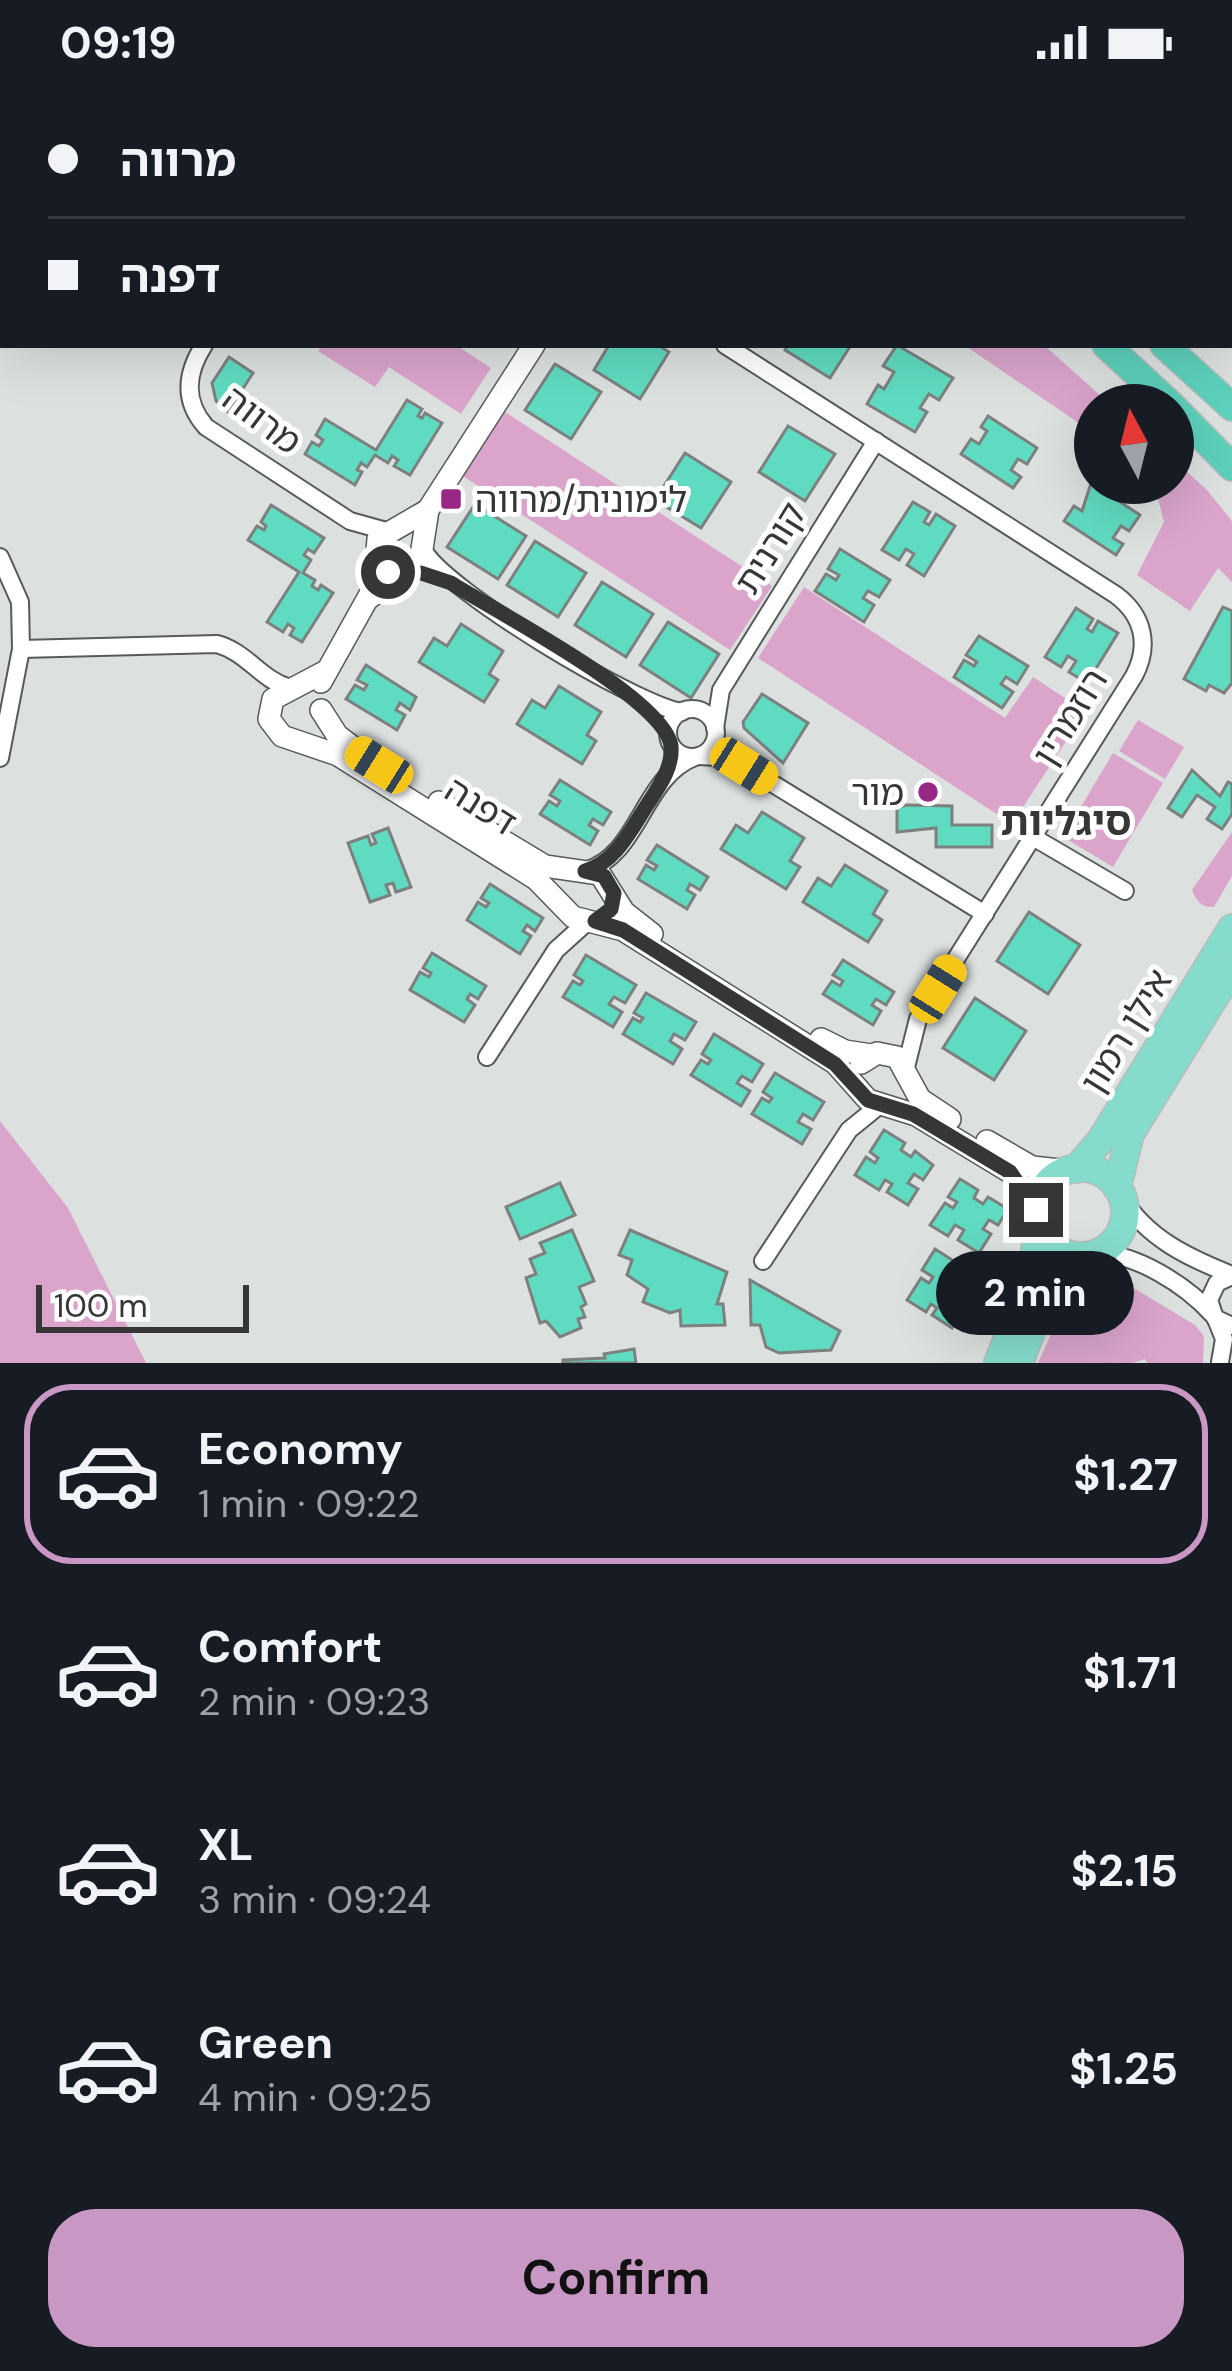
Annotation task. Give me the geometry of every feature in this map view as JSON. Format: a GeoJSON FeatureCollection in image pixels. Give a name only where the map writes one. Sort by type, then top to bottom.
{"type":"FeatureCollection","features":[{"type":"Feature","properties":{"kind":"highway"},"geometry":{"type":"LineString","coordinates":[[1109,348],[1148,384]]}},
{"type":"Feature","properties":{"kind":"highway"},"geometry":{"type":"LineString","coordinates":[[1167,348],[1232,407]]}},
{"type":"Feature","properties":{"kind":"highway"},"geometry":{"type":"LineString","coordinates":[[1194,428],[1232,467]]}},
{"type":"Feature","properties":{"kind":"main road","name":"אילן רמון"},"geometry":{"type":"LineString","coordinates":[[1073,1170],[1101,1140],[1232,928]]}},
{"type":"Feature","properties":{"kind":"main road","name":"אילן רמון"},"geometry":{"type":"LineString","coordinates":[[1120,1192],[1130,1134],[1232,969]]}},
{"type":"Feature","properties":{"kind":"main road"},"geometry":{"type":"LineString","coordinates":[[998,1363],[1031,1276],[1043,1191],[1073,1170],[1096,1171],[1120,1192],[1125,1216],[1119,1235],[1053,1275],[1019,1363]]}},
{"type":"Feature","properties":{"kind":"main road"},"geometry":{"type":"LineString","coordinates":[[1038,1221],[1054,1247],[1086,1255]]}},
{"type":"Feature","properties":{"kind":"street","name":"מרווה"},"geometry":{"type":"LineString","coordinates":[[203,348],[189,383],[199,419],[350,521],[376,556]]}},
{"type":"Feature","properties":{"kind":"street"},"geometry":{"type":"LineString","coordinates":[[370,598],[418,566],[428,510],[532,348]]}},
{"type":"Feature","properties":{"kind":"street","name":"רוזמרין"},"geometry":{"type":"LineString","coordinates":[[730,348],[1116,595],[1139,623],[1143,649],[1134,676],[918,1019],[876,1054]]}},
{"type":"Feature","properties":{"kind":"street","name":"קורנית"},"geometry":{"type":"LineString","coordinates":[[716,731],[722,690],[876,441]]}},
{"type":"Feature","properties":{"kind":"street"},"geometry":{"type":"LineString","coordinates":[[265,674],[273,728],[294,739],[313,732],[326,671],[378,578],[376,556],[393,529],[428,510]]}},
{"type":"Feature","properties":{"kind":"street","name":"מרווה"},"geometry":{"type":"LineString","coordinates":[[350,521],[393,529]]}},
{"type":"Feature","properties":{"kind":"street"},"geometry":{"type":"LineString","coordinates":[[393,529],[416,533],[451,583],[635,697],[657,718],[680,754],[744,766],[985,914]]}},
{"type":"Feature","properties":{"kind":"street"},"geometry":{"type":"LineString","coordinates":[[376,556],[385,570],[451,583]]}},
{"type":"Feature","properties":{"kind":"street"},"geometry":{"type":"LineString","coordinates":[[0,557],[20,602],[21,649],[0,758]]}},
{"type":"Feature","properties":{"kind":"street"},"geometry":{"type":"LineString","coordinates":[[21,649],[208,643],[241,653],[265,674],[311,693],[320,708]]}},
{"type":"Feature","properties":{"kind":"street"},"geometry":{"type":"LineString","coordinates":[[269,708],[277,694],[326,671]]}},
{"type":"Feature","properties":{"kind":"street","name":"קורנית"},"geometry":{"type":"LineString","coordinates":[[686,711],[722,690]]}},
{"type":"Feature","properties":{"kind":"street"},"geometry":{"type":"LineString","coordinates":[[635,697],[707,714],[744,766]]}},
{"type":"Feature","properties":{"kind":"street","name":"דפנה"},"geometry":{"type":"LineString","coordinates":[[320,708],[330,728],[352,749],[545,866],[581,872]]}},
{"type":"Feature","properties":{"kind":"street"},"geometry":{"type":"LineString","coordinates":[[664,779],[670,725],[686,711]]}},
{"type":"Feature","properties":{"kind":"street"},"geometry":{"type":"LineString","coordinates":[[556,950],[564,886],[619,848],[664,779],[711,748],[716,731]]}},
{"type":"Feature","properties":{"kind":"street","name":"דפנה"},"geometry":{"type":"LineString","coordinates":[[294,739],[338,755],[536,879],[564,907]]}},
{"type":"Feature","properties":{"kind":"street"},"geometry":{"type":"LineString","coordinates":[[1033,837],[1125,891]]}},
{"type":"Feature","properties":{"kind":"street"},"geometry":{"type":"LineString","coordinates":[[488,1057],[556,950],[611,909],[619,848]]}},
{"type":"Feature","properties":{"kind":"street"},"geometry":{"type":"LineString","coordinates":[[581,872],[601,874],[628,916],[647,932],[833,1046],[895,1056],[923,1102],[1022,1162],[1073,1170]]}},
{"type":"Feature","properties":{"kind":"street"},"geometry":{"type":"LineString","coordinates":[[564,907],[591,922],[623,930],[832,1061],[868,1100],[920,1117],[1010,1172],[1028,1193],[1038,1221]]}},
{"type":"Feature","properties":{"kind":"street","name":"רוזמרין"},"geometry":{"type":"LineString","coordinates":[[907,1071],[918,1019]]}},
{"type":"Feature","properties":{"kind":"street"},"geometry":{"type":"LineString","coordinates":[[849,1130],[859,1068],[876,1054]]}},
{"type":"Feature","properties":{"kind":"street"},"geometry":{"type":"LineString","coordinates":[[763,1261],[849,1130],[902,1096],[907,1071]]}},
{"type":"Feature","properties":{"kind":"street"},"geometry":{"type":"LineString","coordinates":[[1120,1192],[1138,1221],[1158,1238],[1232,1275]]}},
{"type":"Feature","properties":{"kind":"street"},"geometry":{"type":"LineString","coordinates":[[1086,1255],[1132,1261],[1187,1292],[1220,1320]]}},
{"type":"Feature","properties":{"kind":"street"},"geometry":{"type":"LineString","coordinates":[[1219,1362],[1224,1339],[1220,1320],[1209,1304],[1212,1288],[1232,1275]]}},
{"type":"Feature","properties":{"kind":"street"},"geometry":{"type":"LineString","coordinates":[[1219,1362],[1232,1344]]}},
{"type":"Feature","properties":{"kind":"shaded area"},"geometry":{"type":"Polygon","coordinates":[[[461,348],[491,368],[461,414],[389,367],[375,387],[318,351],[461,348]]]}},
{"type":"Feature","properties":{"kind":"shaded area"},"geometry":{"type":"Polygon","coordinates":[[[968,348],[1047,348],[1088,384],[1074,384],[1074,420],[968,348]]]}},
{"type":"Feature","properties":{"kind":"shaded area"},"geometry":{"type":"Polygon","coordinates":[[[505,412],[772,586],[730,650],[463,476],[505,412]]]}},
{"type":"Feature","properties":{"kind":"shaded area"},"geometry":{"type":"Polygon","coordinates":[[[1194,478],[1232,521],[1232,582],[1218,568],[1190,611],[1137,575],[1164,522],[1159,504],[1194,504],[1194,478]]]}},
{"type":"Feature","properties":{"kind":"shaded area"},"geometry":{"type":"Polygon","coordinates":[[[804,587],[1005,718],[1033,677],[1071,702],[1077,694],[1091,703],[1012,824],[758,658],[804,587]]]}},
{"type":"Feature","properties":{"kind":"shaded area"},"geometry":{"type":"Polygon","coordinates":[[[1138,720],[1184,747],[1165,779],[1119,751],[1138,720]]]}},
{"type":"Feature","properties":{"kind":"shaded area"},"geometry":{"type":"Polygon","coordinates":[[[1113,753],[1163,783],[1113,867],[1063,837],[1113,753]]]}},
{"type":"Feature","properties":{"kind":"shaded area"},"geometry":{"type":"Polygon","coordinates":[[[1232,832],[1232,876],[1214,907],[1206,906],[1192,890],[1232,832]]]}},
{"type":"Feature","properties":{"kind":"shaded area"},"geometry":{"type":"Polygon","coordinates":[[[0,1121],[68,1208],[146,1363],[0,1363],[0,1121]]]}},
{"type":"Feature","properties":{"kind":"shaded area"},"geometry":{"type":"Polygon","coordinates":[[[1093,1270],[1107,1272],[1195,1325],[1204,1336],[1203,1363],[1147,1363],[1145,1359],[1038,1363],[1072,1287],[1093,1270]]]}},
{"type":"Feature","properties":{"kind":"building"},"geometry":{"type":"Polygon","coordinates":[[[607,348],[669,352],[640,399],[594,370],[607,348]]]}},
{"type":"Feature","properties":{"kind":"building"},"geometry":{"type":"Polygon","coordinates":[[[786,348],[849,348],[830,378],[786,348]]]}},
{"type":"Feature","properties":{"kind":"building"},"geometry":{"type":"Polygon","coordinates":[[[895,348],[902,348],[953,378],[939,400],[929,394],[920,408],[927,412],[915,432],[867,404],[878,385],[884,389],[894,372],[883,366],[895,348]]]}},
{"type":"Feature","properties":{"kind":"building"},"geometry":{"type":"Polygon","coordinates":[[[229,357],[253,373],[228,412],[216,401],[212,383],[229,357]]]}},
{"type":"Feature","properties":{"kind":"building"},"geometry":{"type":"Polygon","coordinates":[[[555,364],[601,392],[571,439],[525,410],[555,364]]]}},
{"type":"Feature","properties":{"kind":"building"},"geometry":{"type":"Polygon","coordinates":[[[407,400],[422,409],[418,416],[425,413],[442,423],[410,475],[394,466],[398,460],[392,456],[388,463],[375,455],[367,467],[361,463],[355,485],[305,454],[312,442],[319,446],[323,440],[316,435],[325,419],[376,450],[407,400]]]}},
{"type":"Feature","properties":{"kind":"building"},"geometry":{"type":"Polygon","coordinates":[[[988,416],[1037,448],[1027,464],[1018,459],[1011,470],[1021,477],[1013,488],[961,454],[971,439],[979,444],[987,431],[981,427],[988,416]]]}},
{"type":"Feature","properties":{"kind":"building"},"geometry":{"type":"Polygon","coordinates":[[[788,426],[835,454],[805,501],[759,472],[788,426]]]}},
{"type":"Feature","properties":{"kind":"building"},"geometry":{"type":"Polygon","coordinates":[[[685,453],[731,482],[701,528],[655,500],[685,453]]]}},
{"type":"Feature","properties":{"kind":"building"},"geometry":{"type":"Polygon","coordinates":[[[913,502],[930,512],[924,522],[929,525],[936,514],[955,526],[924,576],[907,565],[914,554],[906,549],[899,560],[882,550],[913,502]]]}},
{"type":"Feature","properties":{"kind":"building"},"geometry":{"type":"Polygon","coordinates":[[[475,504],[526,536],[498,579],[447,547],[475,504]]]}},
{"type":"Feature","properties":{"kind":"building"},"geometry":{"type":"Polygon","coordinates":[[[1084,504],[1123,504],[1140,515],[1129,531],[1121,526],[1113,538],[1123,544],[1116,555],[1064,521],[1074,506],[1082,511],[1084,504]]]}},
{"type":"Feature","properties":{"kind":"building"},"geometry":{"type":"Polygon","coordinates":[[[271,505],[324,538],[314,553],[308,549],[304,555],[311,560],[303,573],[315,580],[312,586],[318,590],[321,585],[333,593],[302,642],[290,635],[294,628],[288,624],[283,632],[267,622],[299,572],[248,540],[257,526],[264,530],[261,522],[271,505]]]}},
{"type":"Feature","properties":{"kind":"building"},"geometry":{"type":"Polygon","coordinates":[[[535,541],[586,573],[558,617],[507,585],[535,541]]]}},
{"type":"Feature","properties":{"kind":"building"},"geometry":{"type":"Polygon","coordinates":[[[840,549],[890,580],[879,597],[868,591],[863,598],[874,605],[864,622],[815,591],[826,574],[836,580],[839,575],[828,569],[840,549]]]}},
{"type":"Feature","properties":{"kind":"building"},"geometry":{"type":"Polygon","coordinates":[[[602,582],[653,614],[626,657],[575,625],[602,582]]]}},
{"type":"Feature","properties":{"kind":"building"},"geometry":{"type":"Polygon","coordinates":[[[1223,607],[1232,611],[1232,683],[1224,693],[1209,685],[1206,691],[1184,679],[1223,607]]]}},
{"type":"Feature","properties":{"kind":"building"},"geometry":{"type":"Polygon","coordinates":[[[1076,608],[1093,619],[1087,629],[1092,632],[1098,621],[1118,633],[1087,683],[1069,672],[1076,661],[1068,656],[1061,667],[1045,657],[1076,608]]]}},
{"type":"Feature","properties":{"kind":"building"},"geometry":{"type":"Polygon","coordinates":[[[668,622],[719,654],[691,698],[640,665],[668,622]]]}},
{"type":"Feature","properties":{"kind":"building"},"geometry":{"type":"Polygon","coordinates":[[[461,624],[503,651],[489,674],[498,680],[484,702],[419,662],[434,638],[447,646],[461,624]]]}},
{"type":"Feature","properties":{"kind":"building"},"geometry":{"type":"Polygon","coordinates":[[[979,636],[1028,666],[1017,684],[1006,677],[1001,684],[1013,692],[1002,708],[954,677],[964,660],[974,666],[977,662],[966,655],[979,636]]]}},
{"type":"Feature","properties":{"kind":"building"},"geometry":{"type":"Polygon","coordinates":[[[366,665],[416,697],[410,710],[400,703],[396,710],[405,715],[397,730],[346,699],[355,685],[364,690],[367,685],[357,680],[366,665]]]}},
{"type":"Feature","properties":{"kind":"building"},"geometry":{"type":"Polygon","coordinates":[[[559,686],[601,712],[587,735],[596,741],[582,764],[517,724],[532,700],[545,708],[559,686]]]}},
{"type":"Feature","properties":{"kind":"building"},"geometry":{"type":"Polygon","coordinates":[[[762,694],[808,723],[783,763],[744,728],[743,722],[762,694]]]}},
{"type":"Feature","properties":{"kind":"building"},"geometry":{"type":"Polygon","coordinates":[[[1192,770],[1220,796],[1228,782],[1232,784],[1232,814],[1222,829],[1207,819],[1215,807],[1197,795],[1182,817],[1168,808],[1192,770]]]}},
{"type":"Feature","properties":{"kind":"building"},"geometry":{"type":"Polygon","coordinates":[[[560,780],[611,812],[603,825],[593,819],[589,825],[598,831],[590,845],[540,814],[549,801],[557,806],[560,801],[550,795],[560,780]]]}},
{"type":"Feature","properties":{"kind":"building"},"geometry":{"type":"Polygon","coordinates":[[[952,806],[952,825],[992,825],[992,847],[936,847],[936,828],[897,832],[897,808],[952,806]]]}},
{"type":"Feature","properties":{"kind":"building"},"geometry":{"type":"Polygon","coordinates":[[[762,812],[804,838],[790,861],[800,867],[786,889],[721,849],[736,825],[748,833],[762,812]]]}},
{"type":"Feature","properties":{"kind":"building"},"geometry":{"type":"Polygon","coordinates":[[[388,828],[411,887],[396,892],[393,883],[386,885],[390,895],[370,902],[348,843],[368,836],[371,845],[376,843],[372,834],[388,828]]]}},
{"type":"Feature","properties":{"kind":"building"},"geometry":{"type":"Polygon","coordinates":[[[657,845],[708,877],[700,890],[690,884],[687,890],[695,895],[687,909],[638,879],[646,865],[654,870],[657,866],[647,860],[657,845]]]}},
{"type":"Feature","properties":{"kind":"building"},"geometry":{"type":"Polygon","coordinates":[[[845,865],[887,891],[873,914],[882,920],[868,942],[803,902],[818,878],[831,886],[845,865]]]}},
{"type":"Feature","properties":{"kind":"building"},"geometry":{"type":"Polygon","coordinates":[[[490,884],[543,918],[535,931],[527,925],[523,931],[531,936],[520,954],[467,920],[478,902],[486,907],[489,903],[481,898],[490,884]]]}},
{"type":"Feature","properties":{"kind":"building"},"geometry":{"type":"Polygon","coordinates":[[[1029,912],[1080,945],[1048,994],[997,961],[1029,912]]]}},
{"type":"Feature","properties":{"kind":"building"},"geometry":{"type":"Polygon","coordinates":[[[432,953],[486,986],[478,999],[470,994],[467,999],[475,1005],[464,1022],[410,990],[420,972],[429,977],[431,973],[423,968],[432,953]]]}},
{"type":"Feature","properties":{"kind":"building"},"geometry":{"type":"Polygon","coordinates":[[[586,955],[636,985],[625,1003],[614,997],[609,1004],[622,1012],[613,1027],[563,997],[573,981],[580,985],[583,981],[574,975],[586,955]]]}},
{"type":"Feature","properties":{"kind":"building"},"geometry":{"type":"Polygon","coordinates":[[[843,960],[894,992],[886,1005],[876,999],[872,1005],[881,1011],[873,1025],[823,994],[832,981],[840,986],[843,981],[833,975],[843,960]]]}},
{"type":"Feature","properties":{"kind":"building"},"geometry":{"type":"Polygon","coordinates":[[[646,993],[696,1022],[685,1040],[674,1034],[670,1041],[682,1049],[673,1064],[623,1034],[633,1018],[640,1022],[643,1018],[634,1013],[646,993]]]}},
{"type":"Feature","properties":{"kind":"building"},"geometry":{"type":"Polygon","coordinates":[[[975,998],[1026,1031],[994,1080],[943,1048],[975,998]]]}},
{"type":"Feature","properties":{"kind":"building"},"geometry":{"type":"Polygon","coordinates":[[[714,1034],[763,1064],[752,1082],[742,1076],[737,1083],[750,1091],[741,1106],[691,1075],[701,1060],[708,1064],[711,1060],[702,1054],[714,1034]]]}},
{"type":"Feature","properties":{"kind":"building"},"geometry":{"type":"Polygon","coordinates":[[[775,1073],[824,1102],[813,1120],[803,1114],[798,1122],[811,1129],[802,1144],[752,1114],[762,1098],[769,1102],[772,1098],[763,1092],[775,1073]]]}},
{"type":"Feature","properties":{"kind":"building"},"geometry":{"type":"Polygon","coordinates":[[[884,1130],[905,1143],[901,1150],[911,1157],[915,1151],[933,1165],[923,1180],[914,1174],[908,1183],[918,1189],[908,1205],[887,1192],[892,1184],[885,1180],[879,1190],[855,1175],[866,1157],[875,1163],[878,1158],[870,1152],[884,1130]]]}},
{"type":"Feature","properties":{"kind":"building"},"geometry":{"type":"Polygon","coordinates":[[[960,1179],[978,1190],[974,1198],[983,1204],[988,1197],[1008,1209],[998,1225],[989,1220],[983,1229],[991,1234],[979,1253],[958,1240],[964,1230],[955,1225],[948,1236],[930,1225],[945,1203],[953,1208],[957,1202],[948,1197],[960,1179]]]}},
{"type":"Feature","properties":{"kind":"building"},"geometry":{"type":"Polygon","coordinates":[[[560,1183],[575,1215],[520,1239],[506,1207],[560,1183]]]}},
{"type":"Feature","properties":{"kind":"building"},"geometry":{"type":"Polygon","coordinates":[[[572,1230],[594,1281],[579,1287],[586,1304],[581,1307],[585,1317],[578,1319],[581,1328],[560,1337],[546,1321],[540,1323],[526,1278],[536,1274],[530,1259],[545,1253],[540,1243],[572,1230]]]}},
{"type":"Feature","properties":{"kind":"building"},"geometry":{"type":"Polygon","coordinates":[[[630,1230],[727,1272],[717,1304],[723,1304],[725,1325],[681,1326],[680,1310],[670,1313],[643,1302],[648,1289],[627,1275],[632,1260],[619,1255],[630,1230]]]}},
{"type":"Feature","properties":{"kind":"building"},"geometry":{"type":"Polygon","coordinates":[[[935,1249],[960,1265],[954,1274],[961,1278],[965,1271],[984,1282],[973,1298],[966,1294],[958,1305],[964,1309],[952,1328],[932,1315],[937,1308],[931,1304],[926,1312],[907,1300],[921,1278],[929,1283],[933,1277],[922,1270],[935,1249]]]}},
{"type":"Feature","properties":{"kind":"building"},"geometry":{"type":"Polygon","coordinates":[[[750,1280],[840,1331],[831,1350],[779,1353],[766,1347],[760,1325],[751,1325],[750,1280]]]}},
{"type":"Feature","properties":{"kind":"building"},"geometry":{"type":"Polygon","coordinates":[[[634,1349],[636,1363],[563,1363],[605,1358],[604,1354],[634,1349]]]}},
{"type":"Feature","properties":{"kind":"place","name":"לימונית/מרווה"},"geometry":{"type":"Point","coordinates":[451,499]}},
{"type":"Feature","properties":{"kind":"place","name":"מור"},"geometry":{"type":"Point","coordinates":[928,792]}},
{"type":"Feature","properties":{"kind":"district","name":"סיגליות"},"geometry":{"type":"Point","coordinates":[1066,821]}},
{"type":"Feature","properties":{"kind":"route"},"geometry":{"type":"LineString","coordinates":[[388,572],[421,573],[451,583],[635,697],[663,727],[671,746],[664,779],[619,848],[585,871],[604,876],[614,893],[611,909],[595,921],[623,930],[832,1061],[868,1100],[913,1114],[1010,1172],[1036,1210]]}}]}
